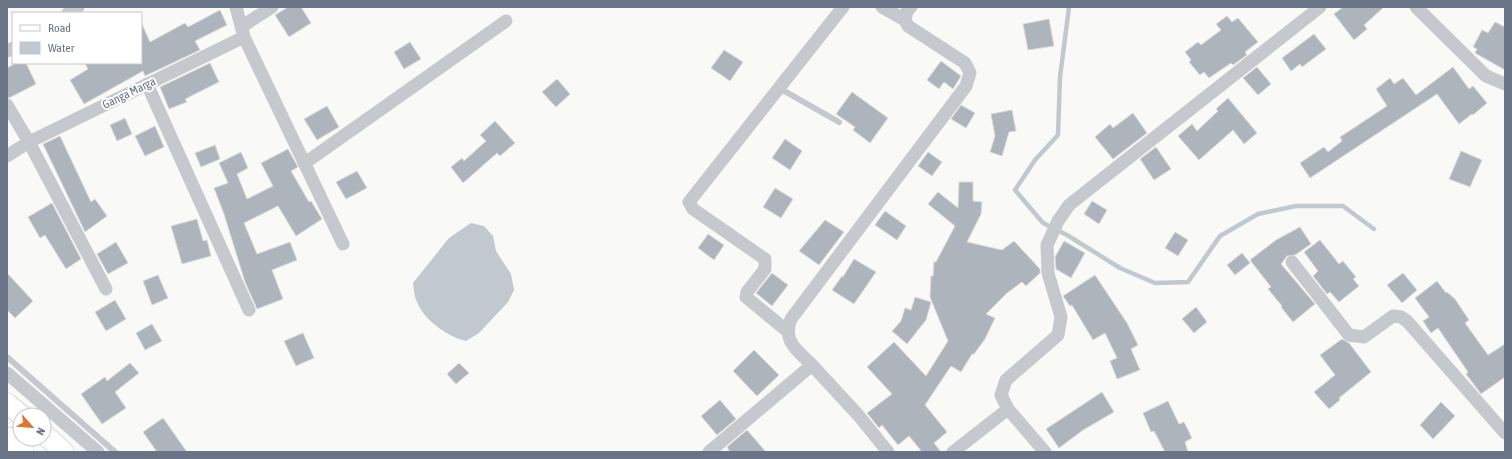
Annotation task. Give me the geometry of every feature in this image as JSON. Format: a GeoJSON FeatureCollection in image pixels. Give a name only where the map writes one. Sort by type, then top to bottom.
{"type":"FeatureCollection","features":[{"type":"Feature","properties":{"kind":"main road"},"geometry":{"type":"LineString","coordinates":[[7,437],[24,452]]}},
{"type":"Feature","properties":{"kind":"main road"},"geometry":{"type":"LineString","coordinates":[[52,441],[64,452]]}},
{"type":"Feature","properties":{"kind":"street"},"geometry":{"type":"LineString","coordinates":[[236,7],[242,32],[343,244]]}},
{"type":"Feature","properties":{"kind":"street","name":"Ganga Marga"},"geometry":{"type":"LineString","coordinates":[[7,156],[29,142],[146,84],[242,32],[272,7]]}},
{"type":"Feature","properties":{"kind":"street"},"geometry":{"type":"LineString","coordinates":[[786,330],[746,296],[747,292],[765,269],[765,259],[693,209],[689,202],[843,7]]}},
{"type":"Feature","properties":{"kind":"street"},"geometry":{"type":"LineString","coordinates":[[882,7],[905,20],[908,26],[965,63],[970,73],[966,86],[791,319],[786,330],[788,339],[859,416],[888,452]]}},
{"type":"Feature","properties":{"kind":"street"},"geometry":{"type":"LineString","coordinates":[[905,20],[907,11],[911,7]]}},
{"type":"Feature","properties":{"kind":"street"},"geometry":{"type":"LineString","coordinates":[[1045,452],[1008,409],[1001,395],[1006,380],[1058,334],[1061,317],[1048,274],[1047,245],[1058,221],[1069,205],[1320,7]]}},
{"type":"Feature","properties":{"kind":"street"},"geometry":{"type":"LineString","coordinates":[[1416,7],[1486,76],[1505,84]]}},
{"type":"Feature","properties":{"kind":"street"},"geometry":{"type":"LineString","coordinates":[[305,163],[506,21]]}},
{"type":"Feature","properties":{"kind":"street"},"geometry":{"type":"LineString","coordinates":[[146,84],[249,310]]}},
{"type":"Feature","properties":{"kind":"street"},"geometry":{"type":"LineString","coordinates":[[7,105],[29,142],[106,290]]}},
{"type":"Feature","properties":{"kind":"street"},"geometry":{"type":"LineString","coordinates":[[1292,262],[1349,335],[1364,337],[1393,316],[1401,317],[1407,321],[1505,433]]}},
{"type":"Feature","properties":{"kind":"street"},"geometry":{"type":"LineString","coordinates":[[710,452],[812,365]]}},
{"type":"Feature","properties":{"kind":"street"},"geometry":{"type":"LineString","coordinates":[[7,373],[98,452]]}},
{"type":"Feature","properties":{"kind":"street"},"geometry":{"type":"LineString","coordinates":[[953,452],[1008,409]]}},
{"type":"Feature","properties":{"kind":"lane"},"geometry":{"type":"LineString","coordinates":[[779,88],[839,122]]}},
{"type":"Feature","properties":{"kind":"lane"},"geometry":{"type":"LineString","coordinates":[[7,357],[115,452]]}},
{"type":"Feature","properties":{"kind":"water"},"geometry":{"type":"Polygon","coordinates":[[[471,223],[484,226],[493,236],[496,251],[511,274],[514,290],[508,302],[479,333],[466,341],[444,332],[425,315],[420,309],[416,300],[413,283],[449,238],[471,223]]]}},
{"type":"Feature","properties":{"kind":"building"},"geometry":{"type":"Polygon","coordinates":[[[288,7],[301,7],[311,23],[289,37],[275,15],[288,7]]]}},
{"type":"Feature","properties":{"kind":"building"},"geometry":{"type":"Polygon","coordinates":[[[1343,7],[1384,7],[1364,25],[1367,29],[1354,40],[1334,14],[1343,7]]]}},
{"type":"Feature","properties":{"kind":"building"},"geometry":{"type":"Polygon","coordinates":[[[220,10],[227,25],[195,41],[200,50],[145,76],[143,71],[84,104],[70,80],[88,69],[86,64],[142,64],[142,24],[150,42],[185,23],[188,27],[220,10]]]}},
{"type":"Feature","properties":{"kind":"building"},"geometry":{"type":"Polygon","coordinates":[[[1227,16],[1232,22],[1238,18],[1258,42],[1245,52],[1247,55],[1233,65],[1231,63],[1209,78],[1204,72],[1200,75],[1189,62],[1191,60],[1185,52],[1198,42],[1201,45],[1221,30],[1216,24],[1227,16]]]}},
{"type":"Feature","properties":{"kind":"building"},"geometry":{"type":"Polygon","coordinates":[[[1049,19],[1054,46],[1028,50],[1023,24],[1049,19]]]}},
{"type":"Feature","properties":{"kind":"building"},"geometry":{"type":"Polygon","coordinates":[[[1495,22],[1505,27],[1505,70],[1475,53],[1477,49],[1473,47],[1482,30],[1488,33],[1495,22]]]}},
{"type":"Feature","properties":{"kind":"building"},"geometry":{"type":"Polygon","coordinates":[[[1314,34],[1326,49],[1302,67],[1300,64],[1291,71],[1282,58],[1314,34]]]}},
{"type":"Feature","properties":{"kind":"building"},"geometry":{"type":"Polygon","coordinates":[[[410,42],[421,59],[404,69],[394,52],[410,42]]]}},
{"type":"Feature","properties":{"kind":"building"},"geometry":{"type":"Polygon","coordinates":[[[724,50],[743,62],[730,81],[711,68],[724,50]]]}},
{"type":"Feature","properties":{"kind":"building"},"geometry":{"type":"Polygon","coordinates":[[[941,61],[961,76],[953,89],[944,82],[939,89],[927,80],[941,61]]]}},
{"type":"Feature","properties":{"kind":"building"},"geometry":{"type":"Polygon","coordinates":[[[210,63],[219,82],[185,99],[187,102],[169,109],[160,87],[210,63]]]}},
{"type":"Feature","properties":{"kind":"building"},"geometry":{"type":"Polygon","coordinates":[[[14,64],[26,64],[36,84],[9,98],[7,97],[7,68],[14,64]]]}},
{"type":"Feature","properties":{"kind":"building"},"geometry":{"type":"Polygon","coordinates":[[[1257,67],[1271,84],[1258,95],[1243,78],[1257,67]]]}},
{"type":"Feature","properties":{"kind":"building"},"geometry":{"type":"Polygon","coordinates":[[[1453,67],[1469,89],[1473,86],[1487,103],[1473,115],[1472,114],[1459,124],[1437,94],[1310,178],[1300,163],[1324,147],[1328,152],[1342,141],[1340,137],[1387,106],[1376,89],[1390,78],[1394,84],[1403,78],[1416,95],[1453,67]]]}},
{"type":"Feature","properties":{"kind":"building"},"geometry":{"type":"Polygon","coordinates":[[[557,79],[570,94],[556,107],[542,92],[557,79]]]}},
{"type":"Feature","properties":{"kind":"building"},"geometry":{"type":"Polygon","coordinates":[[[852,92],[888,118],[870,143],[853,130],[855,127],[836,114],[852,92]]]}},
{"type":"Feature","properties":{"kind":"building"},"geometry":{"type":"Polygon","coordinates":[[[1228,98],[1257,133],[1244,144],[1233,130],[1199,160],[1178,136],[1192,124],[1197,131],[1218,111],[1216,109],[1228,98]]]}},
{"type":"Feature","properties":{"kind":"building"},"geometry":{"type":"Polygon","coordinates":[[[961,105],[975,113],[966,128],[951,119],[961,105]]]}},
{"type":"Feature","properties":{"kind":"building"},"geometry":{"type":"Polygon","coordinates":[[[327,106],[339,127],[317,140],[304,119],[327,106]]]}},
{"type":"Feature","properties":{"kind":"building"},"geometry":{"type":"Polygon","coordinates":[[[1012,110],[1016,131],[1009,132],[1002,156],[990,152],[995,136],[991,114],[1012,110]]]}},
{"type":"Feature","properties":{"kind":"building"},"geometry":{"type":"Polygon","coordinates":[[[1133,113],[1147,133],[1113,159],[1095,137],[1110,124],[1113,128],[1133,113]]]}},
{"type":"Feature","properties":{"kind":"building"},"geometry":{"type":"Polygon","coordinates":[[[125,118],[132,134],[117,141],[110,125],[125,118]]]}},
{"type":"Feature","properties":{"kind":"building"},"geometry":{"type":"Polygon","coordinates":[[[495,121],[515,143],[500,156],[497,153],[463,183],[451,167],[462,158],[464,161],[486,141],[480,135],[495,121]]]}},
{"type":"Feature","properties":{"kind":"building"},"geometry":{"type":"Polygon","coordinates":[[[155,126],[164,147],[145,156],[135,136],[155,126]]]}},
{"type":"Feature","properties":{"kind":"building"},"geometry":{"type":"Polygon","coordinates":[[[60,136],[91,202],[95,199],[107,216],[85,232],[43,144],[60,136]]]}},
{"type":"Feature","properties":{"kind":"building"},"geometry":{"type":"Polygon","coordinates":[[[785,139],[802,151],[790,170],[772,158],[785,139]]]}},
{"type":"Feature","properties":{"kind":"building"},"geometry":{"type":"Polygon","coordinates":[[[215,145],[220,159],[201,167],[195,153],[215,145]]]}},
{"type":"Feature","properties":{"kind":"building"},"geometry":{"type":"Polygon","coordinates":[[[1156,147],[1171,169],[1154,180],[1140,159],[1156,147]]]}},
{"type":"Feature","properties":{"kind":"building"},"geometry":{"type":"Polygon","coordinates":[[[288,149],[298,167],[291,171],[309,202],[311,201],[322,219],[296,236],[278,206],[244,223],[257,254],[290,242],[297,260],[272,270],[283,299],[257,309],[245,282],[224,214],[214,188],[228,183],[219,163],[241,152],[248,168],[237,174],[247,199],[273,186],[261,163],[288,149]]]}},
{"type":"Feature","properties":{"kind":"building"},"geometry":{"type":"Polygon","coordinates":[[[1461,151],[1482,160],[1470,187],[1449,179],[1461,151]]]}},
{"type":"Feature","properties":{"kind":"building"},"geometry":{"type":"Polygon","coordinates":[[[928,152],[942,162],[932,176],[918,166],[928,152]]]}},
{"type":"Feature","properties":{"kind":"building"},"geometry":{"type":"Polygon","coordinates":[[[357,171],[367,188],[346,199],[336,182],[357,171]]]}},
{"type":"Feature","properties":{"kind":"building"},"geometry":{"type":"Polygon","coordinates":[[[959,182],[973,182],[973,201],[982,202],[981,214],[967,242],[1002,250],[1014,241],[1040,269],[1040,273],[1026,286],[1022,282],[1007,293],[986,314],[995,318],[985,339],[974,354],[972,354],[961,372],[951,366],[925,405],[947,432],[934,443],[941,452],[922,452],[909,436],[898,445],[882,425],[879,428],[867,413],[892,394],[867,367],[894,342],[926,376],[948,341],[930,297],[931,276],[933,276],[934,262],[936,262],[955,226],[928,204],[938,192],[958,208],[959,182]]]}},
{"type":"Feature","properties":{"kind":"building"},"geometry":{"type":"Polygon","coordinates":[[[775,188],[793,199],[781,218],[763,207],[775,188]]]}},
{"type":"Feature","properties":{"kind":"building"},"geometry":{"type":"Polygon","coordinates":[[[1092,201],[1107,210],[1099,224],[1084,214],[1092,201]]]}},
{"type":"Feature","properties":{"kind":"building"},"geometry":{"type":"Polygon","coordinates":[[[52,203],[81,259],[66,269],[45,235],[40,238],[28,217],[52,203]]]}},
{"type":"Feature","properties":{"kind":"building"},"geometry":{"type":"Polygon","coordinates":[[[885,211],[906,226],[897,240],[875,225],[885,211]]]}},
{"type":"Feature","properties":{"kind":"building"},"geometry":{"type":"Polygon","coordinates":[[[197,219],[203,241],[207,240],[211,256],[182,264],[171,226],[197,219]]]}},
{"type":"Feature","properties":{"kind":"building"},"geometry":{"type":"Polygon","coordinates":[[[825,220],[844,232],[819,265],[799,251],[825,220]]]}},
{"type":"Feature","properties":{"kind":"building"},"geometry":{"type":"Polygon","coordinates":[[[1300,227],[1311,244],[1295,255],[1287,256],[1281,264],[1315,304],[1293,322],[1268,289],[1271,287],[1250,260],[1276,240],[1300,227]]]}},
{"type":"Feature","properties":{"kind":"building"},"geometry":{"type":"Polygon","coordinates":[[[1175,232],[1188,240],[1178,256],[1165,248],[1175,232]]]}},
{"type":"Feature","properties":{"kind":"building"},"geometry":{"type":"Polygon","coordinates":[[[708,234],[724,245],[714,260],[698,248],[708,234]]]}},
{"type":"Feature","properties":{"kind":"building"},"geometry":{"type":"Polygon","coordinates":[[[1320,240],[1339,264],[1343,261],[1356,277],[1353,279],[1359,286],[1339,302],[1330,292],[1327,294],[1313,276],[1318,271],[1304,252],[1320,240]]]}},
{"type":"Feature","properties":{"kind":"building"},"geometry":{"type":"Polygon","coordinates":[[[1064,241],[1085,253],[1071,278],[1056,269],[1055,257],[1064,241]]]}},
{"type":"Feature","properties":{"kind":"building"},"geometry":{"type":"Polygon","coordinates":[[[116,242],[128,263],[108,274],[97,254],[116,242]]]}},
{"type":"Feature","properties":{"kind":"building"},"geometry":{"type":"Polygon","coordinates":[[[1242,253],[1250,263],[1235,275],[1227,265],[1242,253]]]}},
{"type":"Feature","properties":{"kind":"building"},"geometry":{"type":"Polygon","coordinates":[[[854,259],[876,272],[854,304],[832,290],[842,276],[843,277],[854,259]]]}},
{"type":"Feature","properties":{"kind":"building"},"geometry":{"type":"Polygon","coordinates":[[[7,273],[33,301],[15,318],[7,310],[7,273]]]}},
{"type":"Feature","properties":{"kind":"building"},"geometry":{"type":"Polygon","coordinates":[[[772,273],[788,285],[772,306],[756,293],[772,273]]]}},
{"type":"Feature","properties":{"kind":"building"},"geometry":{"type":"Polygon","coordinates":[[[1403,273],[1417,290],[1402,303],[1387,285],[1403,273]]]}},
{"type":"Feature","properties":{"kind":"building"},"geometry":{"type":"Polygon","coordinates":[[[158,275],[168,298],[152,305],[143,281],[158,275]]]}},
{"type":"Feature","properties":{"kind":"building"},"geometry":{"type":"Polygon","coordinates":[[[1095,275],[1127,323],[1138,345],[1131,349],[1140,370],[1117,379],[1110,361],[1117,358],[1105,333],[1093,340],[1072,305],[1070,306],[1063,296],[1095,275]]]}},
{"type":"Feature","properties":{"kind":"building"},"geometry":{"type":"Polygon","coordinates":[[[1437,281],[1446,293],[1447,292],[1455,299],[1469,320],[1465,323],[1488,355],[1505,344],[1505,377],[1481,394],[1466,374],[1468,372],[1438,328],[1431,333],[1423,321],[1429,317],[1415,298],[1437,281]]]}},
{"type":"Feature","properties":{"kind":"building"},"geometry":{"type":"Polygon","coordinates":[[[915,297],[931,302],[926,320],[907,344],[892,331],[901,321],[905,308],[911,310],[915,297]]]}},
{"type":"Feature","properties":{"kind":"building"},"geometry":{"type":"Polygon","coordinates":[[[115,300],[126,319],[106,331],[95,312],[115,300]]]}},
{"type":"Feature","properties":{"kind":"building"},"geometry":{"type":"Polygon","coordinates":[[[1196,307],[1207,322],[1194,333],[1182,319],[1196,307]]]}},
{"type":"Feature","properties":{"kind":"building"},"geometry":{"type":"Polygon","coordinates":[[[152,324],[162,341],[145,350],[136,333],[152,324]]]}},
{"type":"Feature","properties":{"kind":"building"},"geometry":{"type":"Polygon","coordinates":[[[303,333],[314,358],[296,366],[284,341],[303,333]]]}},
{"type":"Feature","properties":{"kind":"building"},"geometry":{"type":"Polygon","coordinates":[[[1342,339],[1349,343],[1371,372],[1339,398],[1340,400],[1329,409],[1314,392],[1335,375],[1320,355],[1342,339]]]}},
{"type":"Feature","properties":{"kind":"building"},"geometry":{"type":"Polygon","coordinates":[[[754,350],[779,375],[757,396],[733,371],[754,350]]]}},
{"type":"Feature","properties":{"kind":"building"},"geometry":{"type":"Polygon","coordinates":[[[130,363],[139,373],[115,392],[126,408],[102,424],[81,394],[105,377],[107,381],[130,363]]]}},
{"type":"Feature","properties":{"kind":"building"},"geometry":{"type":"Polygon","coordinates":[[[459,363],[469,373],[456,384],[447,374],[459,363]]]}},
{"type":"Feature","properties":{"kind":"building"},"geometry":{"type":"Polygon","coordinates":[[[1102,392],[1114,412],[1083,430],[1059,448],[1046,429],[1102,392]]]}},
{"type":"Feature","properties":{"kind":"building"},"geometry":{"type":"Polygon","coordinates":[[[720,400],[736,419],[717,435],[701,416],[720,400]]]}},
{"type":"Feature","properties":{"kind":"building"},"geometry":{"type":"Polygon","coordinates":[[[1168,401],[1179,424],[1184,422],[1192,438],[1185,442],[1188,452],[1165,452],[1154,431],[1151,432],[1143,413],[1168,401]]]}},
{"type":"Feature","properties":{"kind":"building"},"geometry":{"type":"Polygon","coordinates":[[[1441,402],[1455,416],[1433,439],[1420,425],[1441,402]]]}},
{"type":"Feature","properties":{"kind":"building"},"geometry":{"type":"Polygon","coordinates":[[[163,418],[187,452],[157,452],[143,432],[163,418]]]}},
{"type":"Feature","properties":{"kind":"building"},"geometry":{"type":"Polygon","coordinates":[[[747,430],[766,452],[730,452],[727,447],[747,430]]]}},
{"type":"Feature","properties":{"kind":"waterway"},"geometry":{"type":"LineString","coordinates":[[1069,7],[1060,77],[1058,135],[1035,160],[1015,190],[1043,223],[1067,235],[1120,268],[1155,283],[1188,282],[1220,236],[1258,214],[1296,206],[1343,206],[1374,229]]}}]}
